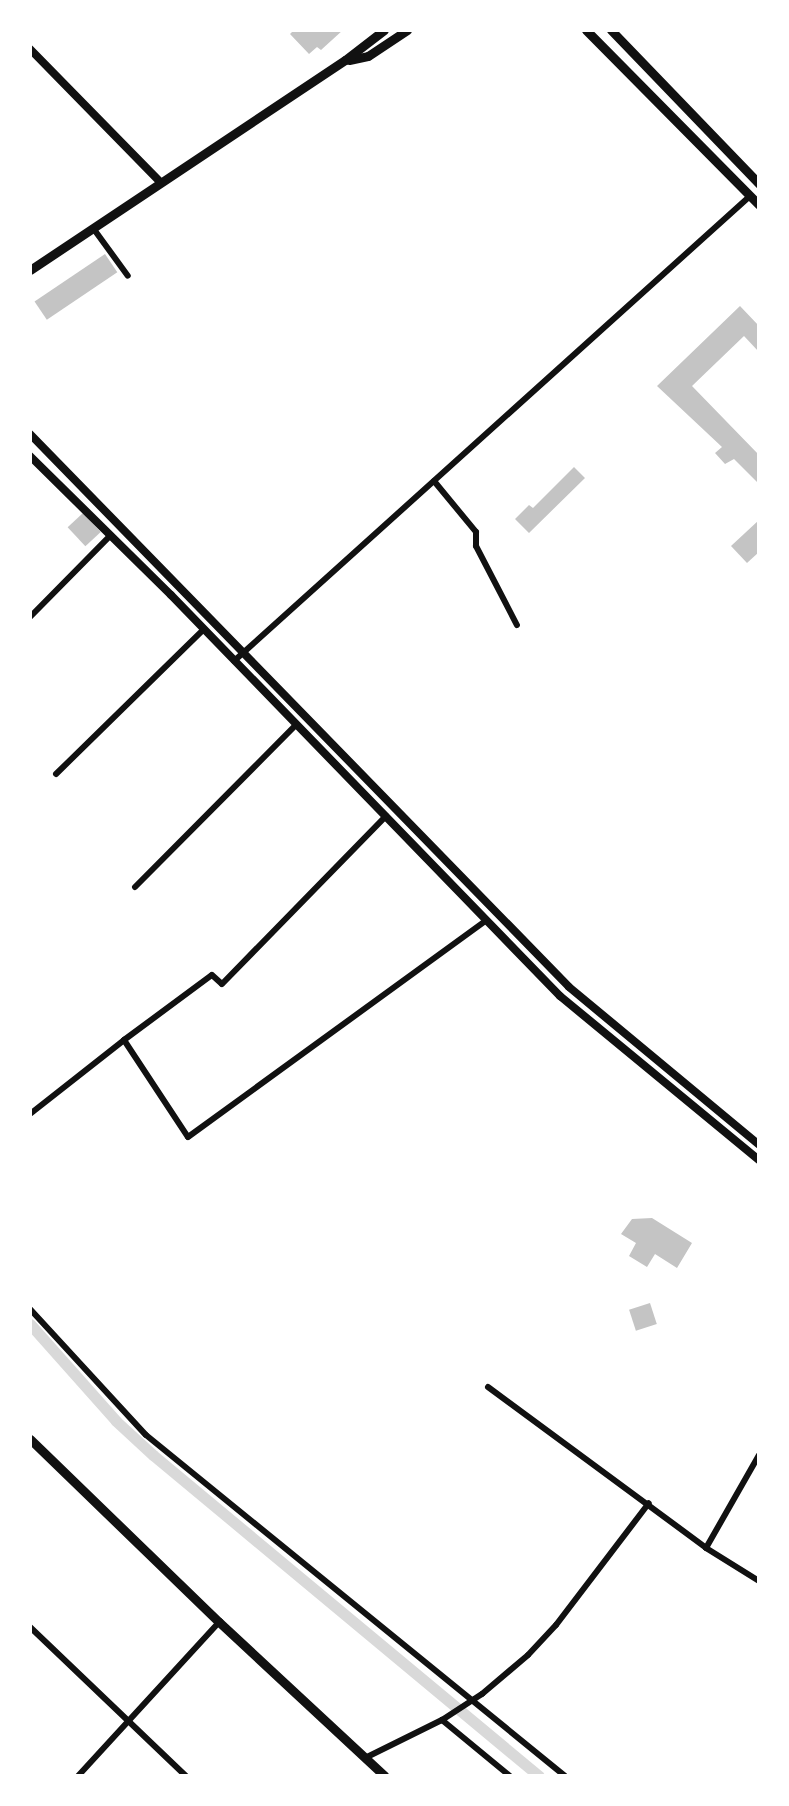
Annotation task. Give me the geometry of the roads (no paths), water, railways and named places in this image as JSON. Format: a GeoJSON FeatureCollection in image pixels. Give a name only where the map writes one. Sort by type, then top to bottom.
{"type":"FeatureCollection","features":[{"type":"Feature","properties":{"kind":"main road"},"geometry":{"type":"LineString","coordinates":[[30,270],[345,60],[384,30]]}},
{"type":"Feature","properties":{"kind":"main road"},"geometry":{"type":"LineString","coordinates":[[345,60],[368,56],[407,30]]}},
{"type":"Feature","properties":{"kind":"main road"},"geometry":{"type":"LineString","coordinates":[[586,30],[759,205]]}},
{"type":"Feature","properties":{"kind":"main road"},"geometry":{"type":"LineString","coordinates":[[611,30],[759,184]]}},
{"type":"Feature","properties":{"kind":"main road"},"geometry":{"type":"LineString","coordinates":[[30,49],[161,183]]}},
{"type":"Feature","properties":{"kind":"main road"},"geometry":{"type":"LineString","coordinates":[[30,434],[569,987],[759,1145]]}},
{"type":"Feature","properties":{"kind":"main road"},"geometry":{"type":"LineString","coordinates":[[30,456],[204,629],[560,996],[759,1160]]}},
{"type":"Feature","properties":{"kind":"main road"},"geometry":{"type":"LineString","coordinates":[[30,1440],[218,1623],[384,1776]]}},
{"type":"Feature","properties":{"kind":"main road"},"geometry":{"type":"LineString","coordinates":[[218,1623],[367,1757],[384,1776]]}},
{"type":"Feature","properties":{"kind":"street"},"geometry":{"type":"LineString","coordinates":[[234,661],[750,196]]}},
{"type":"Feature","properties":{"kind":"street"},"geometry":{"type":"LineString","coordinates":[[93,228],[128,276]]}},
{"type":"Feature","properties":{"kind":"street"},"geometry":{"type":"LineString","coordinates":[[434,481],[476,532],[476,546],[517,625]]}},
{"type":"Feature","properties":{"kind":"street"},"geometry":{"type":"LineString","coordinates":[[30,617],[111,535]]}},
{"type":"Feature","properties":{"kind":"street"},"geometry":{"type":"LineString","coordinates":[[56,774],[204,629]]}},
{"type":"Feature","properties":{"kind":"street"},"geometry":{"type":"LineString","coordinates":[[135,887],[296,725]]}},
{"type":"Feature","properties":{"kind":"street"},"geometry":{"type":"LineString","coordinates":[[30,1114],[212,975],[222,984],[386,816]]}},
{"type":"Feature","properties":{"kind":"street"},"geometry":{"type":"LineString","coordinates":[[124,1040],[188,1137],[487,920]]}},
{"type":"Feature","properties":{"kind":"street"},"geometry":{"type":"LineString","coordinates":[[30,1309],[146,1435],[565,1776]]}},
{"type":"Feature","properties":{"kind":"street"},"geometry":{"type":"LineString","coordinates":[[488,1387],[706,1548],[759,1581]]}},
{"type":"Feature","properties":{"kind":"street"},"geometry":{"type":"LineString","coordinates":[[706,1548],[759,1455]]}},
{"type":"Feature","properties":{"kind":"street"},"geometry":{"type":"LineString","coordinates":[[367,1757],[442,1720],[518,1664],[556,1625],[649,1503]]}},
{"type":"Feature","properties":{"kind":"street"},"geometry":{"type":"LineString","coordinates":[[78,1776],[218,1623]]}},
{"type":"Feature","properties":{"kind":"street"},"geometry":{"type":"LineString","coordinates":[[30,1627],[186,1776]]}},
{"type":"Feature","properties":{"kind":"street"},"geometry":{"type":"LineString","coordinates":[[442,1720],[510,1776]]}},
{"type":"Feature","properties":{"kind":"waterway"},"geometry":{"type":"LineString","coordinates":[[30,1324],[116,1421],[153,1455],[539,1776]]}}]}
